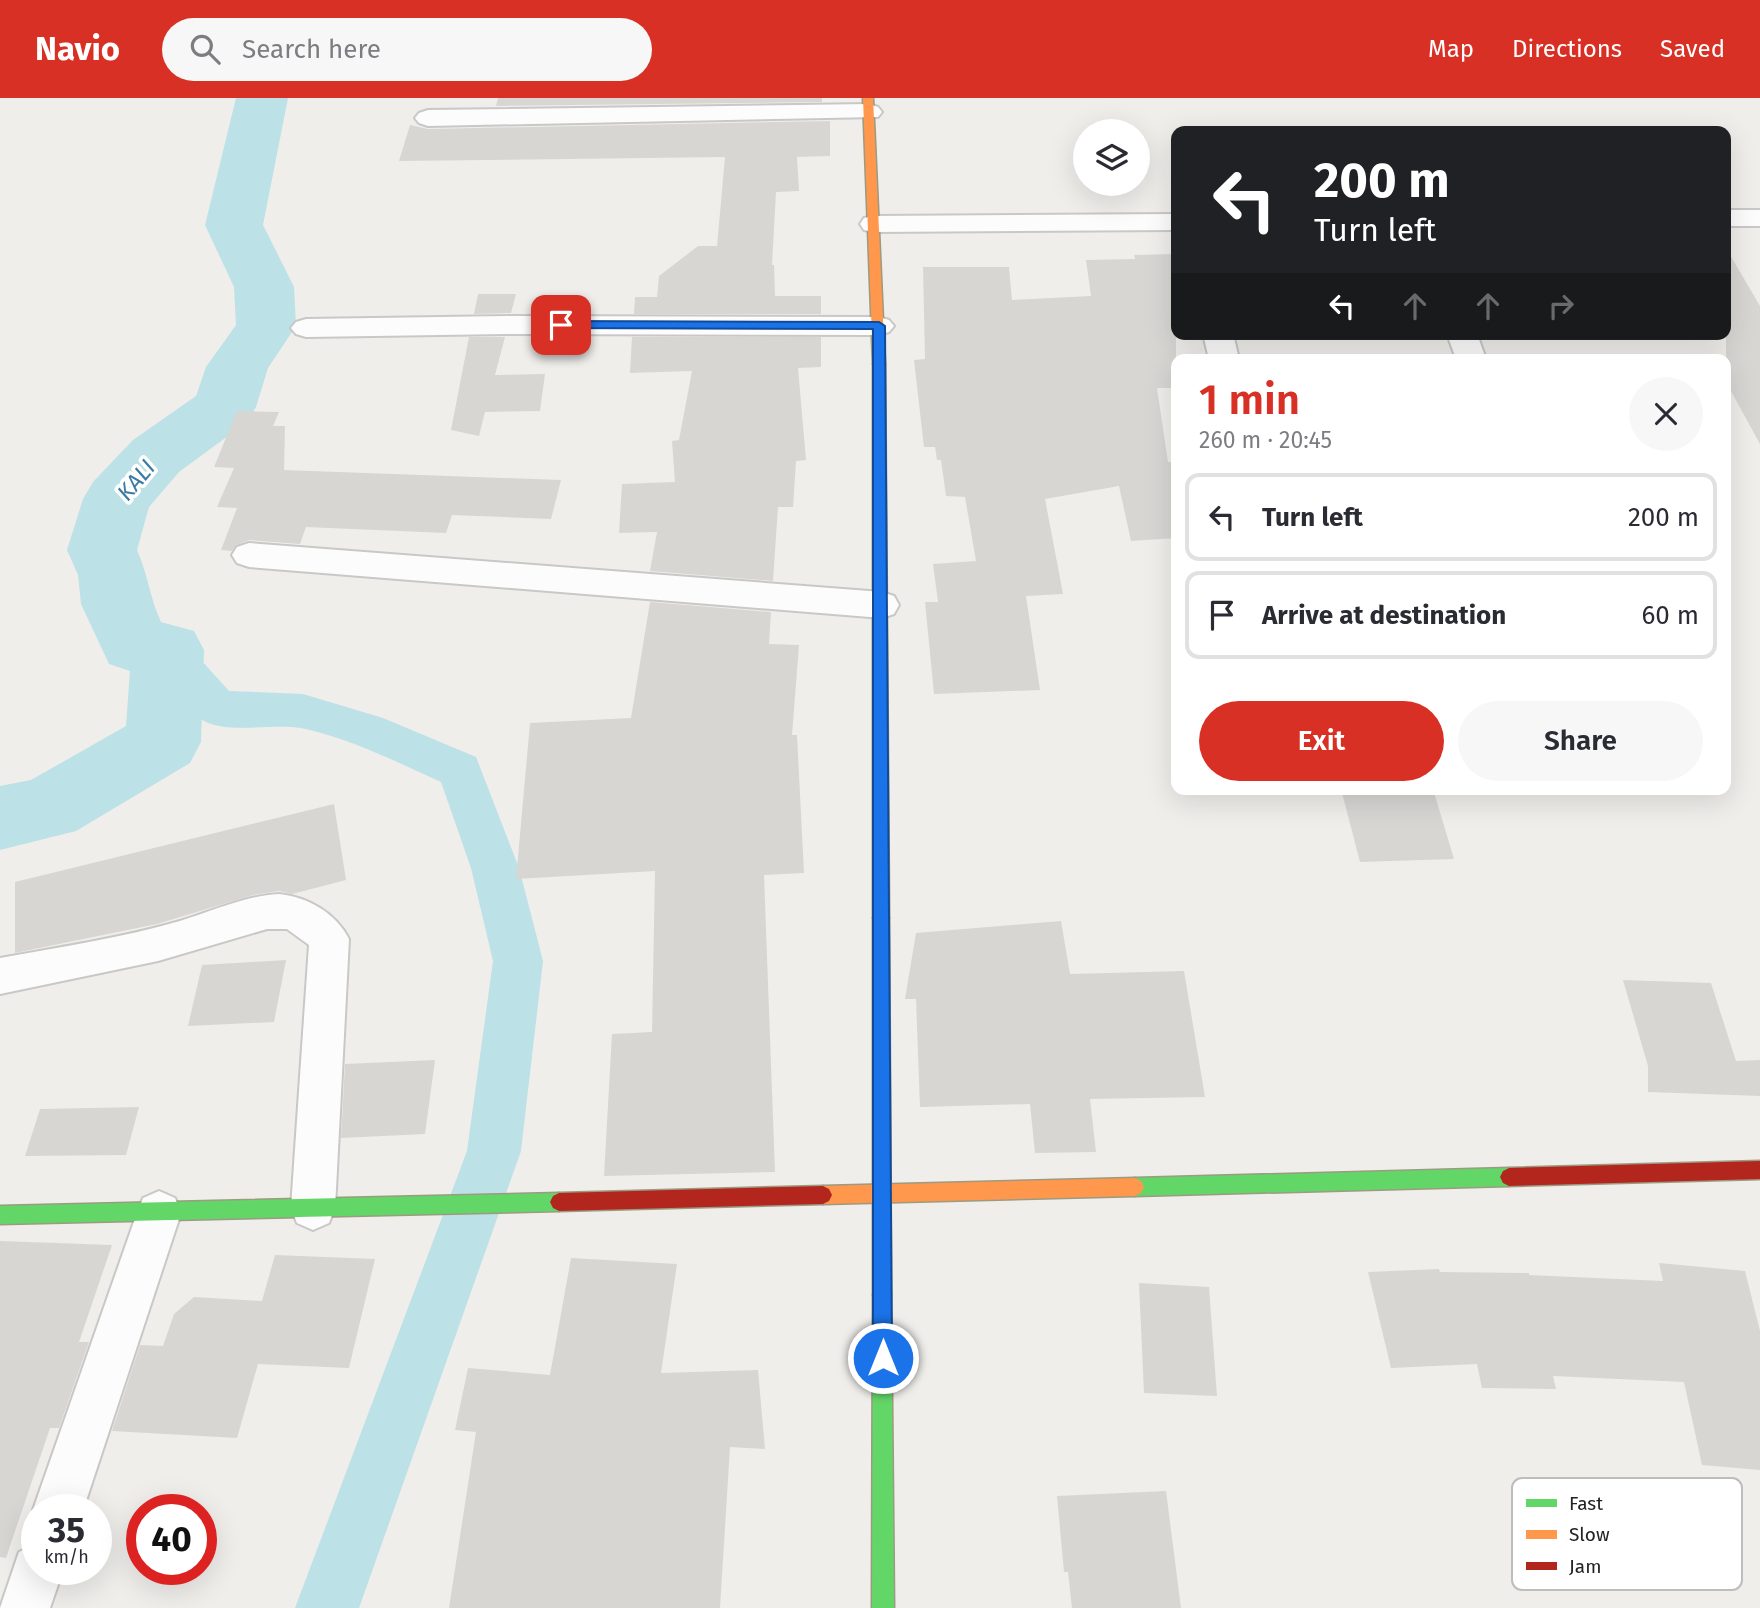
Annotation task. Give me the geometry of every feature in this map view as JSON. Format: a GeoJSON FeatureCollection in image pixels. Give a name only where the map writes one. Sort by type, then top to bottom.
{"type":"FeatureCollection","features":[{"type":"Feature","properties":{"kind":"street"},"geometry":{"type":"LineString","coordinates":[[428,118],[868,105],[879,326],[882,604],[883,1608]]}},
{"type":"Feature","properties":{"kind":"street"},"geometry":{"type":"LineString","coordinates":[[1731,218],[1760,218]]}},
{"type":"Feature","properties":{"kind":"street"},"geometry":{"type":"LineString","coordinates":[[874,224],[1171,222]]}},
{"type":"Feature","properties":{"kind":"street"},"geometry":{"type":"LineString","coordinates":[[306,328],[508,325],[879,326]]}},
{"type":"Feature","properties":{"kind":"street"},"geometry":{"type":"LineString","coordinates":[[249,555],[882,604]]}},
{"type":"Feature","properties":{"kind":"street"},"geometry":{"type":"LineString","coordinates":[[0,976],[94,960],[234,920],[280,911],[313,922],[330,939],[313,1208]]}},
{"type":"Feature","properties":{"kind":"street"},"geometry":{"type":"LineString","coordinates":[[0,1215],[1760,1170]]}},
{"type":"Feature","properties":{"kind":"street"},"geometry":{"type":"LineString","coordinates":[[63,1494],[159,1213]]}},
{"type":"Feature","properties":{"kind":"street"},"geometry":{"type":"LineString","coordinates":[[24,1608],[32,1585]]}},
{"type":"Feature","properties":{"kind":"building"},"geometry":{"type":"Polygon","coordinates":[[[498,98],[822,98],[822,102],[496,106],[498,98]]]}},
{"type":"Feature","properties":{"kind":"building"},"geometry":{"type":"Polygon","coordinates":[[[830,121],[830,156],[797,157],[799,191],[776,192],[772,265],[775,296],[821,296],[821,314],[634,314],[635,297],[657,297],[659,276],[698,246],[717,246],[725,157],[399,161],[410,125],[428,129],[830,121]]]}},
{"type":"Feature","properties":{"kind":"building"},"geometry":{"type":"Polygon","coordinates":[[[1171,254],[1171,340],[1176,340],[1176,354],[1171,354],[1171,388],[1157,388],[1168,462],[1171,462],[1171,538],[1131,541],[1119,486],[1045,499],[1063,594],[1026,596],[1040,690],[934,694],[925,602],[938,602],[933,564],[976,561],[965,497],[946,496],[941,460],[937,460],[935,447],[924,447],[914,360],[925,359],[923,267],[1009,267],[1012,300],[1091,296],[1086,260],[1135,259],[1134,255],[1171,254]]]}},
{"type":"Feature","properties":{"kind":"building"},"geometry":{"type":"Polygon","coordinates":[[[1731,257],[1760,306],[1760,444],[1731,391],[1731,354],[1726,354],[1726,340],[1731,340],[1731,257]]]}},
{"type":"Feature","properties":{"kind":"building"},"geometry":{"type":"Polygon","coordinates":[[[478,294],[516,294],[511,313],[474,314],[478,294]]]}},
{"type":"Feature","properties":{"kind":"building"},"geometry":{"type":"Polygon","coordinates":[[[469,337],[505,337],[495,375],[545,374],[540,411],[485,412],[479,436],[451,430],[469,337]]]}},
{"type":"Feature","properties":{"kind":"building"},"geometry":{"type":"Polygon","coordinates":[[[632,337],[821,337],[821,367],[798,368],[806,460],[796,461],[793,507],[778,507],[773,581],[650,571],[657,532],[619,533],[622,484],[675,482],[672,441],[679,440],[692,371],[630,373],[632,337]]]}},
{"type":"Feature","properties":{"kind":"building"},"geometry":{"type":"Polygon","coordinates":[[[237,411],[279,412],[273,426],[285,426],[284,470],[561,480],[551,519],[452,515],[446,533],[306,527],[300,544],[249,540],[236,545],[232,551],[221,550],[237,508],[217,507],[234,468],[214,467],[237,411]]]}},
{"type":"Feature","properties":{"kind":"building"},"geometry":{"type":"Polygon","coordinates":[[[650,602],[771,612],[769,644],[799,645],[792,735],[797,735],[804,873],[764,875],[775,1172],[604,1176],[612,1034],[652,1032],[655,871],[516,879],[530,723],[631,718],[650,602]]]}},
{"type":"Feature","properties":{"kind":"building"},"geometry":{"type":"Polygon","coordinates":[[[1343,795],[1435,795],[1454,859],[1360,862],[1343,795]]]}},
{"type":"Feature","properties":{"kind":"building"},"geometry":{"type":"Polygon","coordinates":[[[334,804],[346,880],[292,894],[279,891],[253,895],[157,924],[15,953],[15,882],[334,804]]]}},
{"type":"Feature","properties":{"kind":"building"},"geometry":{"type":"Polygon","coordinates":[[[1061,921],[1070,974],[1184,971],[1205,1097],[1090,1099],[1096,1152],[1035,1153],[1030,1104],[920,1107],[916,999],[905,999],[916,933],[1061,921]]]}},
{"type":"Feature","properties":{"kind":"building"},"geometry":{"type":"Polygon","coordinates":[[[286,960],[274,1022],[188,1026],[202,965],[286,960]]]}},
{"type":"Feature","properties":{"kind":"building"},"geometry":{"type":"Polygon","coordinates":[[[1623,980],[1711,983],[1736,1061],[1760,1060],[1760,1096],[1648,1092],[1648,1066],[1623,980]]]}},
{"type":"Feature","properties":{"kind":"building"},"geometry":{"type":"Polygon","coordinates":[[[435,1060],[425,1134],[341,1138],[345,1064],[435,1060]]]}},
{"type":"Feature","properties":{"kind":"building"},"geometry":{"type":"Polygon","coordinates":[[[139,1107],[126,1155],[25,1156],[40,1109],[139,1107]]]}},
{"type":"Feature","properties":{"kind":"building"},"geometry":{"type":"Polygon","coordinates":[[[0,1241],[112,1245],[79,1342],[89,1342],[59,1428],[50,1428],[28,1494],[21,1494],[21,1514],[6,1558],[0,1557],[0,1241]]]}},
{"type":"Feature","properties":{"kind":"building"},"geometry":{"type":"Polygon","coordinates":[[[275,1255],[375,1259],[349,1368],[258,1364],[237,1438],[112,1431],[140,1345],[163,1346],[174,1314],[194,1297],[262,1301],[275,1255]]]}},
{"type":"Feature","properties":{"kind":"building"},"geometry":{"type":"Polygon","coordinates":[[[571,1258],[677,1264],[661,1373],[758,1370],[765,1449],[730,1447],[720,1608],[449,1608],[476,1432],[455,1430],[468,1368],[550,1375],[571,1258]]]}},
{"type":"Feature","properties":{"kind":"building"},"geometry":{"type":"Polygon","coordinates":[[[1659,1263],[1745,1271],[1760,1331],[1760,1470],[1702,1465],[1684,1382],[1553,1376],[1556,1389],[1482,1388],[1477,1364],[1391,1368],[1368,1272],[1439,1269],[1440,1272],[1529,1273],[1663,1281],[1659,1263]]]}},
{"type":"Feature","properties":{"kind":"building"},"geometry":{"type":"Polygon","coordinates":[[[1139,1283],[1209,1287],[1217,1396],[1144,1393],[1139,1283]]]}},
{"type":"Feature","properties":{"kind":"building"},"geometry":{"type":"Polygon","coordinates":[[[1166,1491],[1181,1608],[1072,1608],[1068,1572],[1064,1572],[1057,1496],[1166,1491]]]}},
{"type":"Feature","properties":{"kind":"waterway","name":"KALI"},"geometry":{"type":"LineString","coordinates":[[0,818],[48,808],[163,742],[168,650],[135,645],[117,604],[113,575],[102,550],[117,499],[156,456],[224,407],[237,367],[266,326],[264,287],[234,225],[262,98]]}},
{"type":"Feature","properties":{"kind":"waterway"},"geometry":{"type":"LineString","coordinates":[[185,671],[218,708],[303,711],[367,730],[460,770],[495,868],[518,961],[494,1151],[327,1608]]}},
{"type":"Feature","properties":{"kind":"traffic: fast"},"geometry":{"type":"LineString","coordinates":[[879,364],[881,918]]}},
{"type":"Feature","properties":{"kind":"traffic: fast"},"geometry":{"type":"LineString","coordinates":[[1135,1187],[1509,1177]]}},
{"type":"Feature","properties":{"kind":"traffic: fast"},"geometry":{"type":"LineString","coordinates":[[0,1215],[559,1202]]}},
{"type":"Feature","properties":{"kind":"traffic: fast"},"geometry":{"type":"LineString","coordinates":[[882,1295],[883,1608]]}},
{"type":"Feature","properties":{"kind":"traffic: slow"},"geometry":{"type":"LineString","coordinates":[[868,98],[879,364]]}},
{"type":"Feature","properties":{"kind":"traffic: slow"},"geometry":{"type":"LineString","coordinates":[[823,1195],[1135,1187]]}},
{"type":"Feature","properties":{"kind":"traffic: jam"},"geometry":{"type":"LineString","coordinates":[[881,918],[882,1295]]}},
{"type":"Feature","properties":{"kind":"traffic: jam"},"geometry":{"type":"LineString","coordinates":[[1509,1177],[1760,1170]]}},
{"type":"Feature","properties":{"kind":"traffic: jam"},"geometry":{"type":"LineString","coordinates":[[559,1202],[823,1195]]}},
{"type":"Feature","properties":{"kind":"route"},"geometry":{"type":"LineString","coordinates":[[561,325],[879,326],[883,1358]]}}]}
